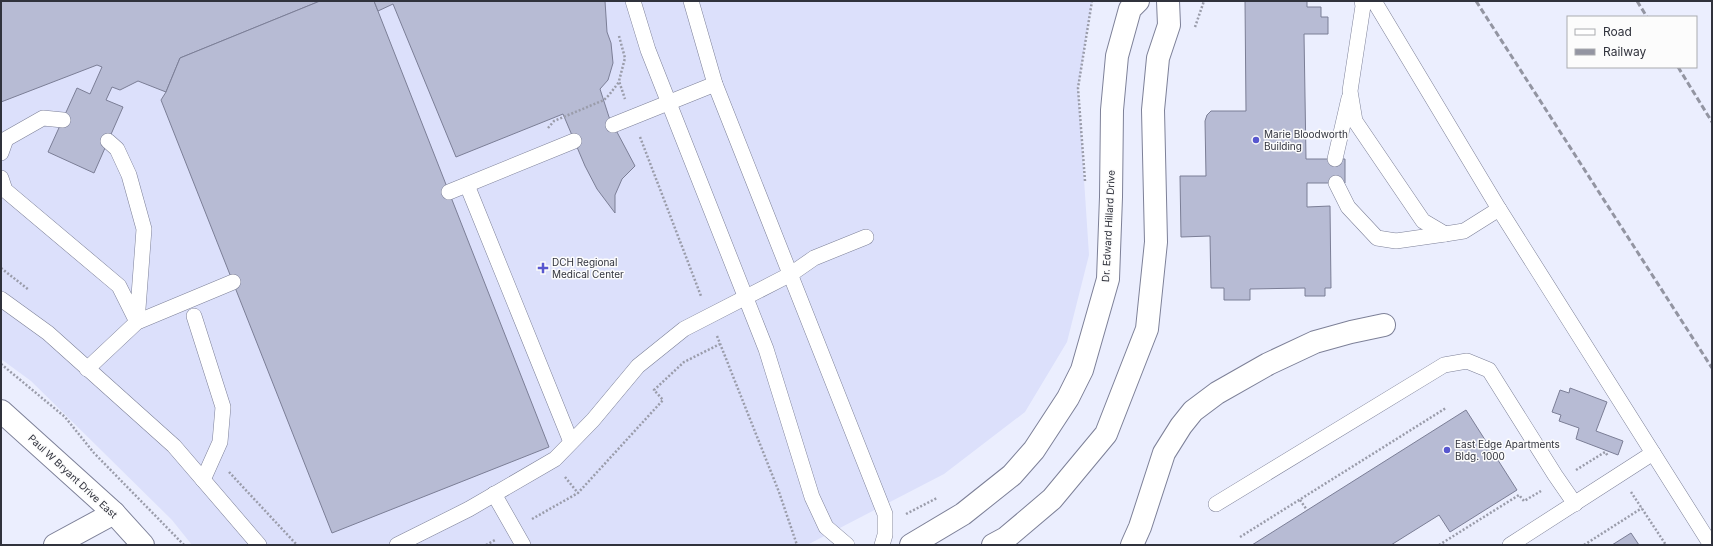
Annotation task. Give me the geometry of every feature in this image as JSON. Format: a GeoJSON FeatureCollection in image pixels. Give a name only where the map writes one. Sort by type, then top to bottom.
{"type":"FeatureCollection","features":[{"type":"Feature","properties":{"kind":"street","name":"Dr. Edward Hillard Drive"},"geometry":{"type":"LineString","coordinates":[[911,545],[963,514],[1012,474],[1034,450],[1047,431],[1068,398],[1082,370],[1108,279],[1112,110],[1117,56],[1130,10],[1138,1]]}},
{"type":"Feature","properties":{"kind":"street"},"geometry":{"type":"LineString","coordinates":[[993,545],[1006,538],[1052,499],[1106,434],[1147,329],[1156,242],[1153,110],[1158,58],[1169,25],[1168,1]]}},
{"type":"Feature","properties":{"kind":"street"},"geometry":{"type":"LineString","coordinates":[[1132,545],[1164,453],[1181,426],[1193,411],[1218,393],[1268,364],[1315,342],[1384,325]]}},
{"type":"Feature","properties":{"kind":"street","name":"Paul W Bryant Drive East"},"geometry":{"type":"LineString","coordinates":[[1,410],[114,513],[143,545]]}},
{"type":"Feature","properties":{"kind":"street"},"geometry":{"type":"LineString","coordinates":[[55,545],[114,513]]}},
{"type":"Feature","properties":{"kind":"lane"},"geometry":{"type":"LineString","coordinates":[[633,1],[648,50],[766,349],[812,497],[826,527],[847,545]]}},
{"type":"Feature","properties":{"kind":"lane"},"geometry":{"type":"LineString","coordinates":[[691,1],[715,84],[791,274],[884,514],[885,535],[882,545]]}},
{"type":"Feature","properties":{"kind":"lane"},"geometry":{"type":"LineString","coordinates":[[1335,159],[1350,91],[1363,6],[1362,1]]}},
{"type":"Feature","properties":{"kind":"lane"},"geometry":{"type":"LineString","coordinates":[[1374,1],[1500,209],[1711,545]]}},
{"type":"Feature","properties":{"kind":"lane"},"geometry":{"type":"LineString","coordinates":[[613,125],[715,84]]}},
{"type":"Feature","properties":{"kind":"lane"},"geometry":{"type":"LineString","coordinates":[[1350,91],[1355,121],[1423,221],[1445,234]]}},
{"type":"Feature","properties":{"kind":"lane"},"geometry":{"type":"LineString","coordinates":[[1,153],[6,139],[43,118],[62,120]]}},
{"type":"Feature","properties":{"kind":"lane"},"geometry":{"type":"LineString","coordinates":[[108,141],[117,149],[129,175],[144,229],[137,322]]}},
{"type":"Feature","properties":{"kind":"lane"},"geometry":{"type":"LineString","coordinates":[[449,192],[574,141]]}},
{"type":"Feature","properties":{"kind":"lane"},"geometry":{"type":"LineString","coordinates":[[1,178],[5,190],[119,286],[137,322]]}},
{"type":"Feature","properties":{"kind":"lane"},"geometry":{"type":"LineString","coordinates":[[1336,183],[1348,207],[1377,238],[1396,240],[1464,231],[1500,209]]}},
{"type":"Feature","properties":{"kind":"lane"},"geometry":{"type":"LineString","coordinates":[[467,185],[571,442]]}},
{"type":"Feature","properties":{"kind":"lane"},"geometry":{"type":"LineString","coordinates":[[397,545],[469,509],[554,459],[593,420],[638,366],[684,329],[791,274],[814,258],[866,237]]}},
{"type":"Feature","properties":{"kind":"lane"},"geometry":{"type":"LineString","coordinates":[[87,369],[137,322],[233,282]]}},
{"type":"Feature","properties":{"kind":"lane"},"geometry":{"type":"LineString","coordinates":[[1,300],[48,333],[174,446],[259,545]]}},
{"type":"Feature","properties":{"kind":"lane"},"geometry":{"type":"LineString","coordinates":[[194,316],[223,407],[220,442],[203,480]]}},
{"type":"Feature","properties":{"kind":"lane"},"geometry":{"type":"LineString","coordinates":[[1216,504],[1444,365],[1467,362],[1489,370],[1575,504]]}},
{"type":"Feature","properties":{"kind":"lane"},"geometry":{"type":"LineString","coordinates":[[1510,545],[1653,452]]}},
{"type":"Feature","properties":{"kind":"lane"},"geometry":{"type":"LineString","coordinates":[[494,494],[523,545]]}},
{"type":"Feature","properties":{"kind":"path"},"geometry":{"type":"LineString","coordinates":[[1085,187],[1078,88],[1092,1]]}},
{"type":"Feature","properties":{"kind":"path"},"geometry":{"type":"LineString","coordinates":[[619,36],[625,58],[619,81],[709,316],[779,492],[797,545]]}},
{"type":"Feature","properties":{"kind":"path"},"geometry":{"type":"LineString","coordinates":[[486,545],[578,494],[663,400],[654,390],[684,362],[720,344]]}},
{"type":"Feature","properties":{"kind":"path"},"geometry":{"type":"LineString","coordinates":[[1,364],[65,418],[94,453],[184,545]]}},
{"type":"Feature","properties":{"kind":"path"},"geometry":{"type":"LineString","coordinates":[[1240,537],[1446,408]]}},
{"type":"Feature","properties":{"kind":"path"},"geometry":{"type":"LineString","coordinates":[[1571,473],[1605,452]]}},
{"type":"Feature","properties":{"kind":"path"},"geometry":{"type":"LineString","coordinates":[[1629,488],[1666,545]]}},
{"type":"Feature","properties":{"kind":"path"},"geometry":{"type":"LineString","coordinates":[[1439,545],[1519,495],[1524,501],[1542,490]]}},
{"type":"Feature","properties":{"kind":"path"},"geometry":{"type":"LineString","coordinates":[[885,524],[939,497]]}},
{"type":"Feature","properties":{"kind":"path"},"geometry":{"type":"LineString","coordinates":[[1300,500],[1307,510]]}},
{"type":"Feature","properties":{"kind":"path"},"geometry":{"type":"LineString","coordinates":[[1584,545],[1642,508]]}},
{"type":"Feature","properties":{"kind":"shaded area","name":"DCH Regional Medical Center"},"geometry":{"type":"Polygon","coordinates":[[[1,1],[1092,1],[1078,88],[1089,255],[1067,342],[1025,412],[944,474],[807,545],[192,545],[172,520],[31,381],[1,359],[1,1]]]}},
{"type":"Feature","properties":{"kind":"building"},"geometry":{"type":"Polygon","coordinates":[[[1,1],[320,1],[180,58],[166,92],[138,81],[120,90],[112,87],[106,100],[123,107],[94,173],[48,152],[77,88],[90,94],[102,67],[97,65],[1,102],[1,1]]]}},
{"type":"Feature","properties":{"kind":"building"},"geometry":{"type":"Polygon","coordinates":[[[320,1],[374,1],[549,447],[332,533],[161,100],[166,92],[180,58],[320,1]]]}},
{"type":"Feature","properties":{"kind":"building"},"geometry":{"type":"Polygon","coordinates":[[[374,1],[605,1],[607,32],[611,43],[613,63],[608,80],[600,89],[609,117],[635,166],[622,179],[615,195],[615,213],[597,189],[585,166],[563,114],[456,157],[393,4],[378,11],[374,1]]]}},
{"type":"Feature","properties":{"kind":"building","name":"Marie Bloodworth Building"},"geometry":{"type":"Polygon","coordinates":[[[1245,1],[1307,1],[1307,7],[1321,7],[1321,17],[1328,17],[1328,34],[1304,34],[1306,159],[1345,159],[1345,183],[1307,183],[1307,207],[1330,206],[1331,288],[1325,288],[1325,296],[1305,296],[1305,288],[1250,289],[1250,300],[1224,300],[1224,288],[1211,288],[1210,236],[1181,237],[1180,176],[1206,176],[1205,121],[1207,115],[1211,111],[1246,111],[1245,1]]]}},
{"type":"Feature","properties":{"kind":"building"},"geometry":{"type":"Polygon","coordinates":[[[1570,388],[1607,402],[1596,431],[1623,441],[1618,455],[1576,439],[1579,428],[1559,421],[1561,415],[1552,412],[1560,390],[1569,393],[1570,388]]]}},
{"type":"Feature","properties":{"kind":"building","name":"East Edge Apartments Bldg. 1000"},"geometry":{"type":"Polygon","coordinates":[[[1466,410],[1517,490],[1450,532],[1439,515],[1391,545],[1252,545],[1466,410]]]}},
{"type":"Feature","properties":{"kind":"building"},"geometry":{"type":"Polygon","coordinates":[[[1631,533],[1639,545],[1612,545],[1631,533]]]}},
{"type":"Feature","properties":{"kind":"railway"},"geometry":{"type":"LineString","coordinates":[[1476,1],[1712,368]]}},
{"type":"Feature","properties":{"kind":"railway"},"geometry":{"type":"LineString","coordinates":[[1637,1],[1646,16]]}},
{"type":"Feature","properties":{"kind":"railway"},"geometry":{"type":"LineString","coordinates":[[1679,68],[1712,122]]}},
{"type":"Feature","properties":{"kind":"place","name":"Marie Bloodworth Building"},"geometry":{"type":"Point","coordinates":[1256,140]}},
{"type":"Feature","properties":{"kind":"place","name":"DCH Regional Medical Center"},"geometry":{"type":"Point","coordinates":[543,268]}},
{"type":"Feature","properties":{"kind":"place","name":"East Edge Apartments Bldg. 1000"},"geometry":{"type":"Point","coordinates":[1447,450]}}]}
